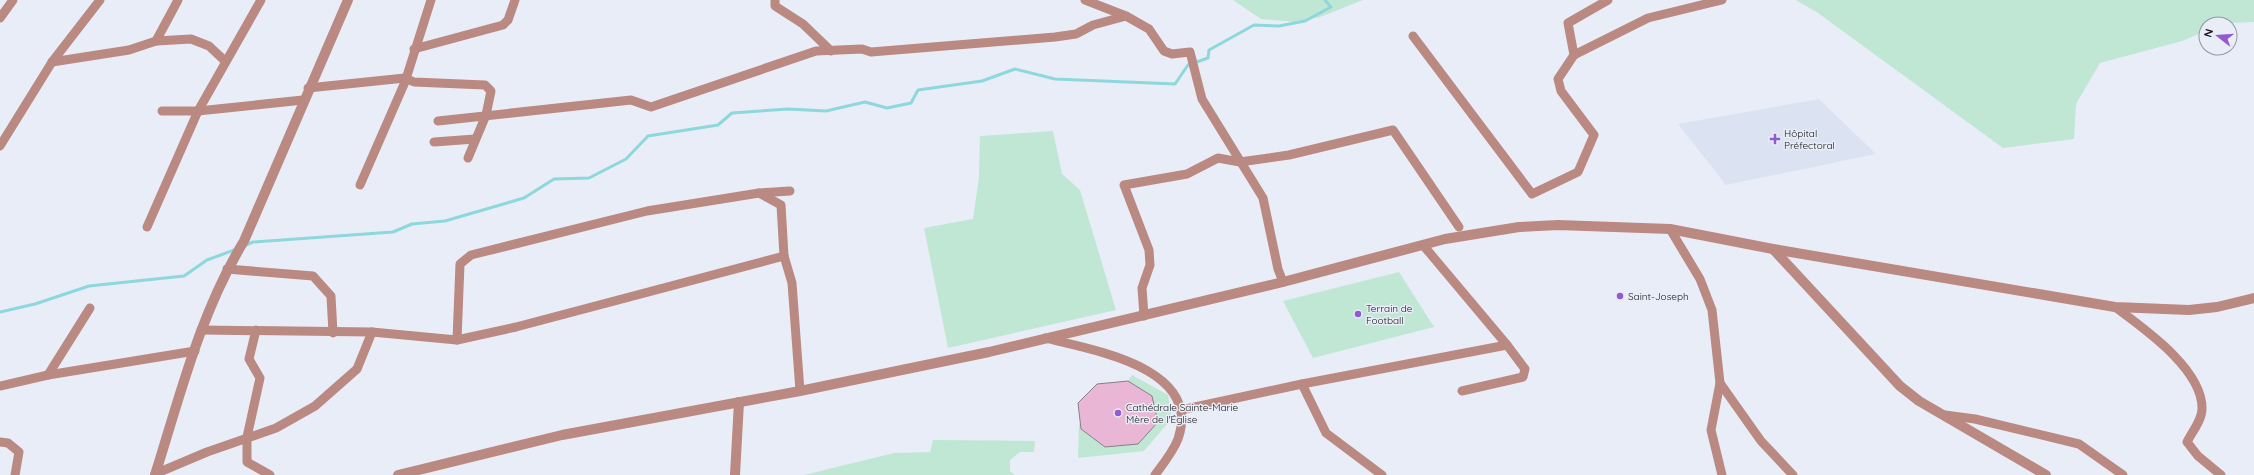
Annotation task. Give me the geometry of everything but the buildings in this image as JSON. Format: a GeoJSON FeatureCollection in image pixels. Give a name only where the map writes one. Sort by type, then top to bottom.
{"type":"FeatureCollection","features":[{"type":"Feature","properties":{"kind":"street"},"geometry":{"type":"LineString","coordinates":[[0,18],[14,0]]}},
{"type":"Feature","properties":{"kind":"street"},"geometry":{"type":"LineString","coordinates":[[0,146],[52,62],[100,0]]}},
{"type":"Feature","properties":{"kind":"street"},"geometry":{"type":"LineString","coordinates":[[156,41],[178,0]]}},
{"type":"Feature","properties":{"kind":"street"},"geometry":{"type":"LineString","coordinates":[[147,227],[198,111],[261,0]]}},
{"type":"Feature","properties":{"kind":"street"},"geometry":{"type":"LineString","coordinates":[[155,474],[201,330],[227,269],[244,241],[308,88],[348,0]]}},
{"type":"Feature","properties":{"kind":"street"},"geometry":{"type":"LineString","coordinates":[[360,185],[405,78],[431,0]]}},
{"type":"Feature","properties":{"kind":"street"},"geometry":{"type":"LineString","coordinates":[[414,48],[503,25],[508,20],[515,0]]}},
{"type":"Feature","properties":{"kind":"street"},"geometry":{"type":"LineString","coordinates":[[775,0],[775,6],[803,24],[831,51]]}},
{"type":"Feature","properties":{"kind":"street"},"geometry":{"type":"LineString","coordinates":[[1085,0],[1126,16],[1149,29],[1164,51],[1172,54],[1190,52],[1194,62],[1202,99],[1263,198],[1278,269],[1283,282]]}},
{"type":"Feature","properties":{"kind":"street"},"geometry":{"type":"LineString","coordinates":[[1574,55],[1568,23],[1608,0]]}},
{"type":"Feature","properties":{"kind":"street"},"geometry":{"type":"LineString","coordinates":[[1413,36],[1532,194],[1578,172],[1594,135],[1561,91],[1558,79],[1574,55],[1648,18],[1722,0]]}},
{"type":"Feature","properties":{"kind":"street"},"geometry":{"type":"LineString","coordinates":[[438,121],[631,100],[651,107],[816,51],[862,49],[871,52],[1055,37],[1076,34],[1092,25],[1116,20],[1126,16]]}},
{"type":"Feature","properties":{"kind":"street"},"geometry":{"type":"LineString","coordinates":[[52,62],[129,50],[156,41],[191,39],[208,46],[225,61]]}},
{"type":"Feature","properties":{"kind":"street"},"geometry":{"type":"LineString","coordinates":[[308,88],[405,78],[414,82],[485,85],[491,91],[486,115],[468,158]]}},
{"type":"Feature","properties":{"kind":"street"},"geometry":{"type":"LineString","coordinates":[[162,111],[198,111],[303,100]]}},
{"type":"Feature","properties":{"kind":"street"},"geometry":{"type":"LineString","coordinates":[[1144,316],[1142,288],[1150,265],[1149,250],[1124,185],[1187,174],[1218,158],[1240,162],[1289,155],[1393,130],[1459,227]]}},
{"type":"Feature","properties":{"kind":"street"},"geometry":{"type":"LineString","coordinates":[[434,142],[475,139]]}},
{"type":"Feature","properties":{"kind":"street"},"geometry":{"type":"LineString","coordinates":[[457,340],[460,264],[470,255],[647,211],[759,193],[790,191],[781,205],[784,256],[792,283],[800,391]]}},
{"type":"Feature","properties":{"kind":"street"},"geometry":{"type":"LineString","coordinates":[[759,193],[781,205]]}},
{"type":"Feature","properties":{"kind":"street"},"geometry":{"type":"LineString","coordinates":[[398,475],[562,435],[800,391],[1045,338],[1144,316],[1283,282],[1423,245],[1485,232],[1518,227],[1558,225],[1670,228],[1773,249],[2115,307],[2189,310],[2217,307],[2254,298]]}},
{"type":"Feature","properties":{"kind":"street"},"geometry":{"type":"LineString","coordinates":[[1670,228],[1700,279],[1712,310],[1720,383],[1711,430],[1722,475]]}},
{"type":"Feature","properties":{"kind":"street"},"geometry":{"type":"LineString","coordinates":[[1423,245],[1525,369],[1523,377],[1462,391]]}},
{"type":"Feature","properties":{"kind":"street"},"geometry":{"type":"LineString","coordinates":[[1773,249],[1900,386],[1919,401],[1945,415],[2009,455],[2046,475]]}},
{"type":"Feature","properties":{"kind":"street"},"geometry":{"type":"LineString","coordinates":[[201,330],[256,330],[333,333],[372,332],[457,340],[516,327],[784,256]]}},
{"type":"Feature","properties":{"kind":"street"},"geometry":{"type":"LineString","coordinates":[[227,269],[313,276],[331,296],[333,333]]}},
{"type":"Feature","properties":{"kind":"street"},"geometry":{"type":"LineString","coordinates":[[2115,307],[2157,340],[2182,365],[2196,386],[2202,408],[2187,442],[2198,456],[2221,475]]}},
{"type":"Feature","properties":{"kind":"street"},"geometry":{"type":"LineString","coordinates":[[48,375],[90,308]]}},
{"type":"Feature","properties":{"kind":"street"},"geometry":{"type":"LineString","coordinates":[[256,330],[249,359],[260,378],[247,437],[247,462],[270,475]]}},
{"type":"Feature","properties":{"kind":"street"},"geometry":{"type":"LineString","coordinates":[[155,474],[247,437],[276,428],[315,406],[357,369],[372,332]]}},
{"type":"Feature","properties":{"kind":"street"},"geometry":{"type":"LineString","coordinates":[[1045,338],[1120,359],[1154,375],[1172,389],[1181,410],[1178,439],[1155,475]]}},
{"type":"Feature","properties":{"kind":"street"},"geometry":{"type":"LineString","coordinates":[[1181,410],[1302,384],[1506,345]]}},
{"type":"Feature","properties":{"kind":"street"},"geometry":{"type":"LineString","coordinates":[[0,386],[48,375],[194,351]]}},
{"type":"Feature","properties":{"kind":"street"},"geometry":{"type":"LineString","coordinates":[[1720,383],[1738,405],[1762,442],[1785,464],[1793,475]]}},
{"type":"Feature","properties":{"kind":"street"},"geometry":{"type":"LineString","coordinates":[[1302,384],[1326,433],[1382,475]]}},
{"type":"Feature","properties":{"kind":"street"},"geometry":{"type":"LineString","coordinates":[[735,475],[739,402]]}},
{"type":"Feature","properties":{"kind":"street"},"geometry":{"type":"LineString","coordinates":[[1945,415],[1975,419],[2079,444],[2123,475]]}},
{"type":"Feature","properties":{"kind":"street"},"geometry":{"type":"LineString","coordinates":[[0,442],[8,443],[19,452],[16,475]]}},
{"type":"Feature","properties":{"kind":"shaded area","name":"Hôpital Préfectoral"},"geometry":{"type":"Polygon","coordinates":[[[1819,99],[1876,154],[1726,185],[1678,124],[1819,99]]]}},
{"type":"Feature","properties":{"kind":"green space"},"geometry":{"type":"Polygon","coordinates":[[[1233,0],[1363,0],[1320,17],[1295,22],[1261,19],[1233,0]]]}},
{"type":"Feature","properties":{"kind":"green space"},"geometry":{"type":"Polygon","coordinates":[[[1796,0],[2254,0],[2254,22],[2238,23],[2238,16],[2198,16],[2198,34],[2182,41],[2100,63],[2076,104],[2074,139],[2003,148],[1818,13],[1796,0]]]}},
{"type":"Feature","properties":{"kind":"green space"},"geometry":{"type":"Polygon","coordinates":[[[1053,131],[1062,174],[1080,190],[1116,310],[948,348],[924,228],[973,219],[979,177],[980,136],[1053,131]]]}},
{"type":"Feature","properties":{"kind":"green space","name":"Terrain de Football"},"geometry":{"type":"Polygon","coordinates":[[[1399,272],[1434,327],[1313,358],[1283,301],[1399,272]]]}},
{"type":"Feature","properties":{"kind":"green space"},"geometry":{"type":"Polygon","coordinates":[[[1132,375],[1168,395],[1172,418],[1144,451],[1078,458],[1079,423],[1081,429],[1105,447],[1138,444],[1158,422],[1152,396],[1128,381],[1132,375]]]}},
{"type":"Feature","properties":{"kind":"green space"},"geometry":{"type":"Polygon","coordinates":[[[933,440],[1035,441],[1034,452],[1020,452],[1010,460],[1010,471],[1015,475],[804,475],[894,453],[930,452],[933,440]]]}},
{"type":"Feature","properties":{"kind":"waterway"},"geometry":{"type":"LineString","coordinates":[[246,245],[253,242],[393,232],[412,224],[445,221],[524,198],[554,179],[589,178],[626,159],[648,136],[718,125],[732,113],[788,109],[826,111],[865,102],[887,108],[911,103],[918,90],[982,81],[1015,69],[1055,79],[1175,84],[1188,65],[1208,58],[1209,50],[1254,25],[1279,26],[1305,21],[1331,7],[1325,0]]}},
{"type":"Feature","properties":{"kind":"waterway"},"geometry":{"type":"LineString","coordinates":[[0,312],[35,304],[89,286],[184,276],[207,260],[237,249]]}},
{"type":"Feature","properties":{"kind":"place","name":"Hôpital Préfectoral"},"geometry":{"type":"Point","coordinates":[1775,139]}},
{"type":"Feature","properties":{"kind":"place","name":"Saint-Joseph"},"geometry":{"type":"Point","coordinates":[1620,296]}},
{"type":"Feature","properties":{"kind":"place","name":"Terrain de Football"},"geometry":{"type":"Point","coordinates":[1358,314]}},
{"type":"Feature","properties":{"kind":"place","name":"Cathédrale Sainte-Marie Mère de l'Église"},"geometry":{"type":"Point","coordinates":[1118,413]}}]}
